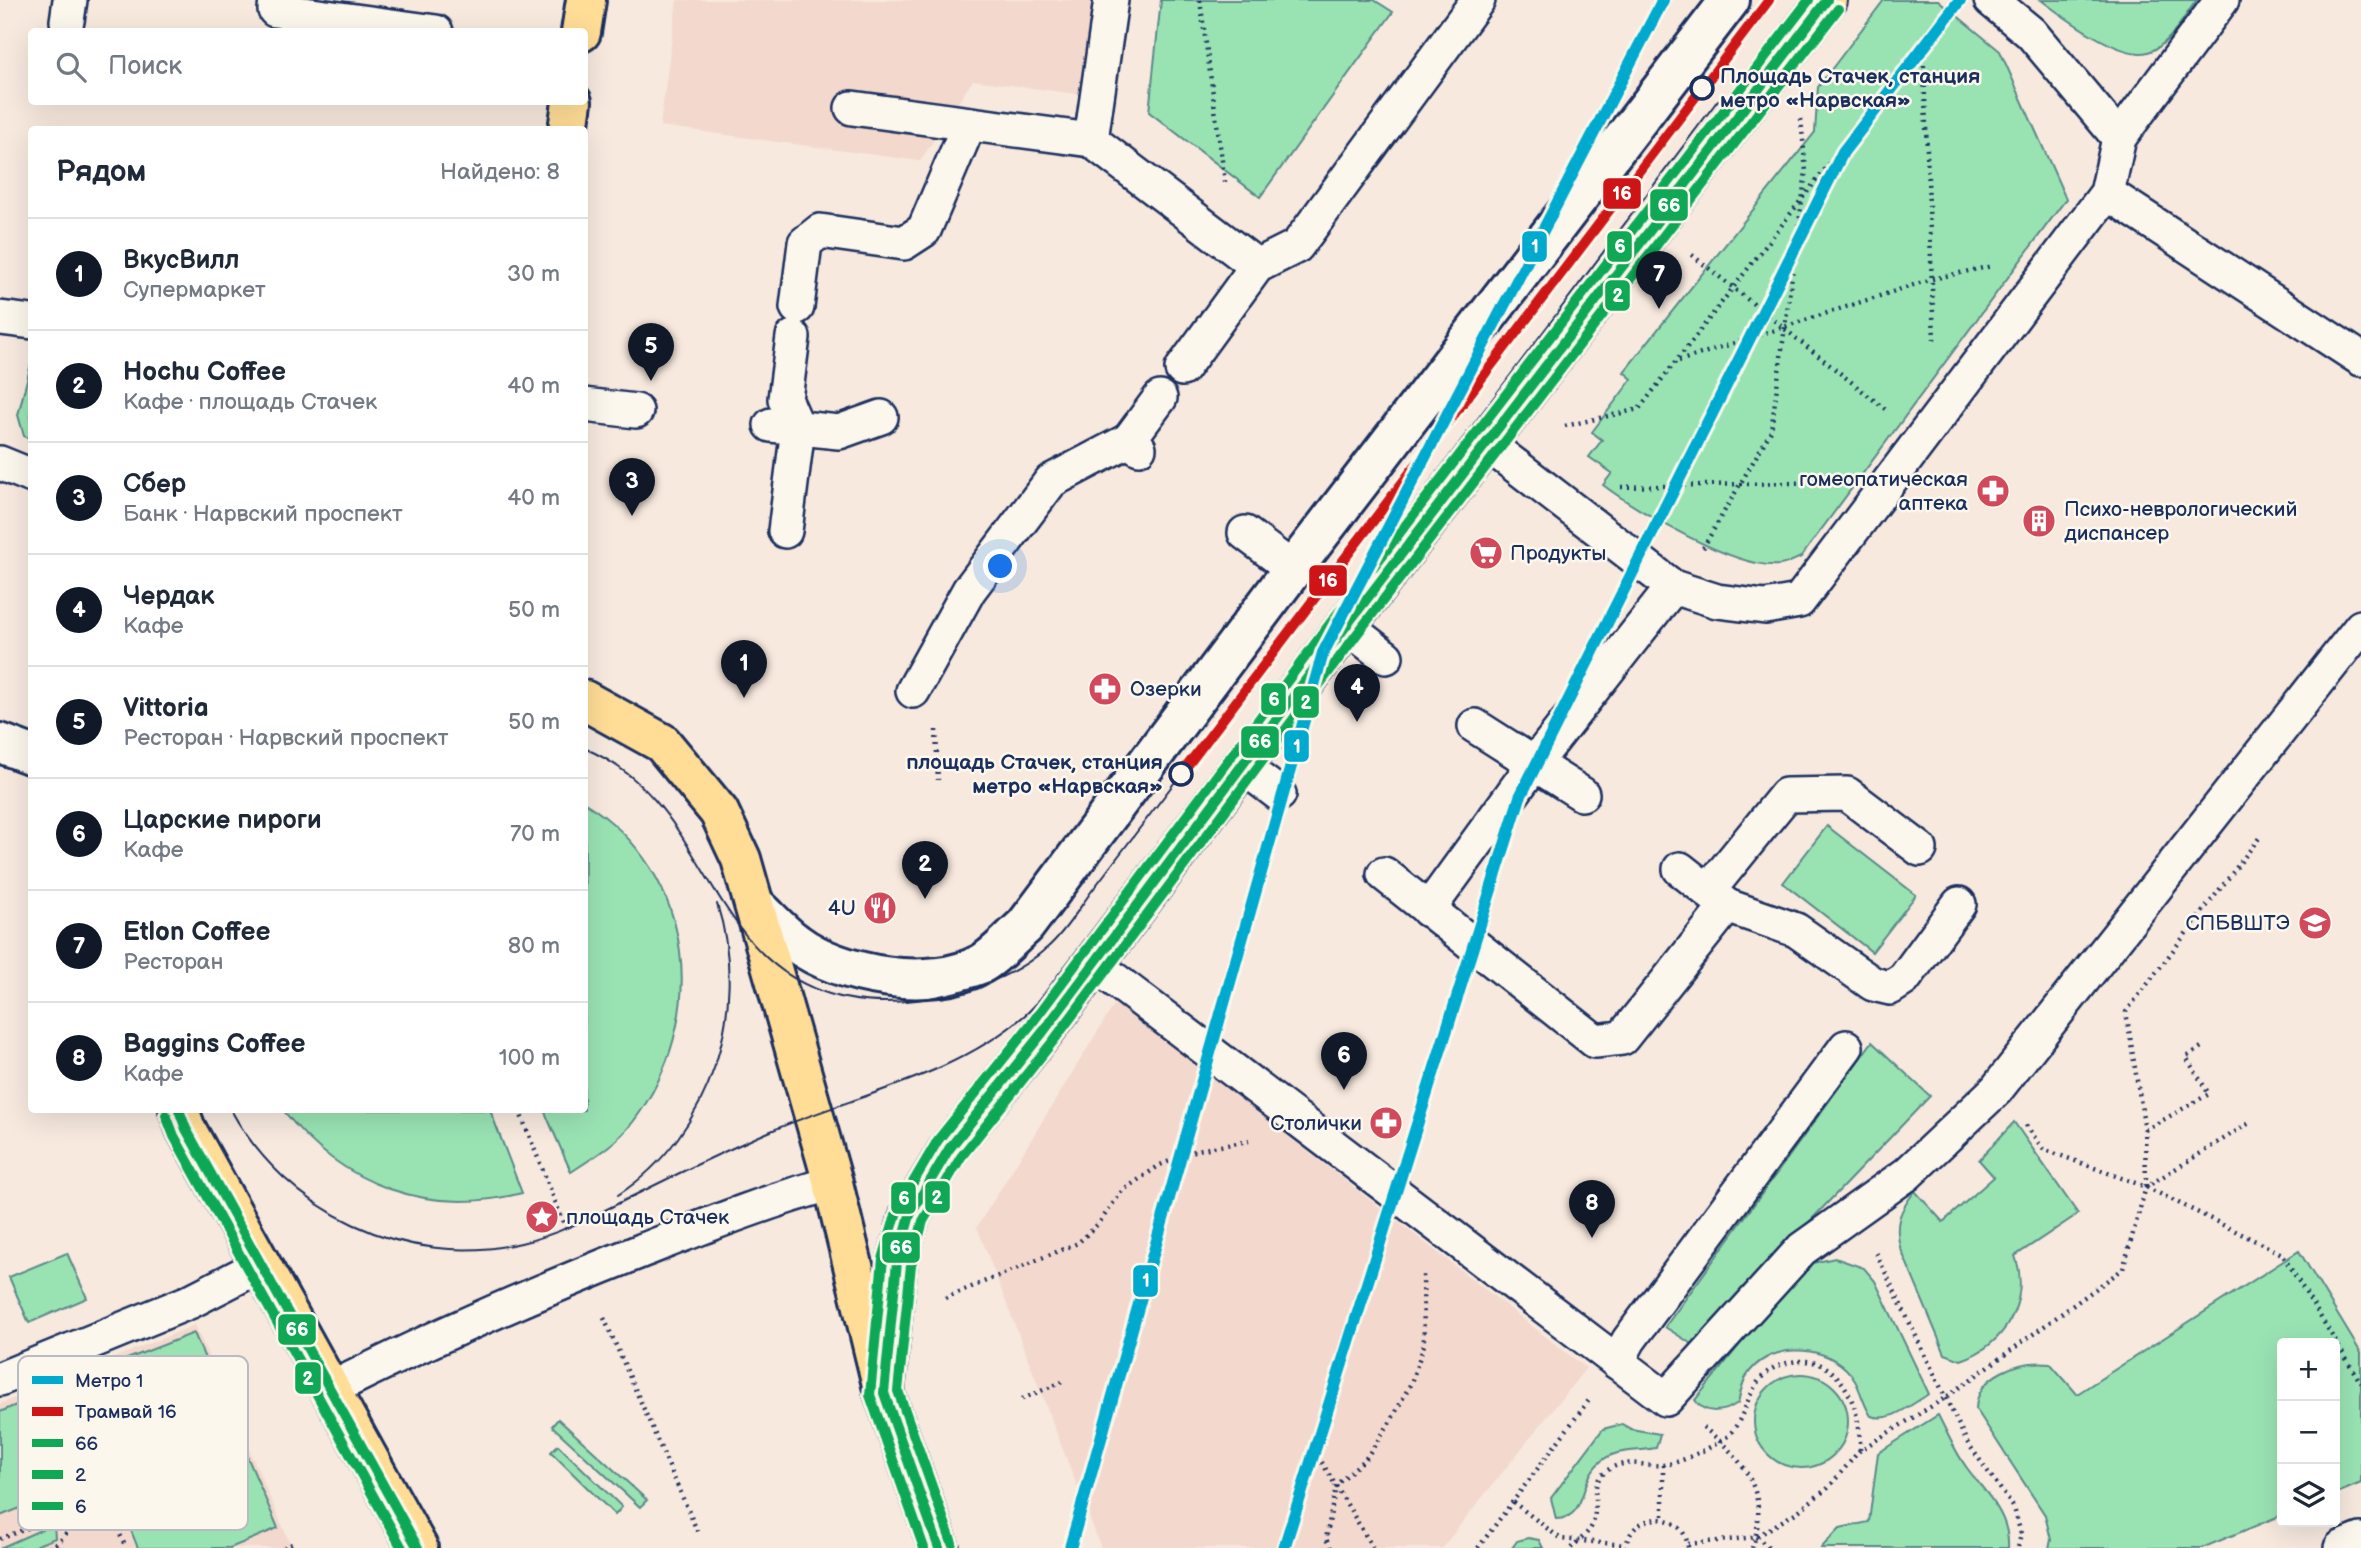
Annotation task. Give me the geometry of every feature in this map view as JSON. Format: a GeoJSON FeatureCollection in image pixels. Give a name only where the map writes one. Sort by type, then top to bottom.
{"type":"FeatureCollection","features":[{"type":"Feature","properties":{"kind":"main road"},"geometry":{"type":"LineString","coordinates":[[582,28],[586,0]]}},
{"type":"Feature","properties":{"kind":"main road"},"geometry":{"type":"LineString","coordinates":[[884,1393],[897,1262],[910,1216],[949,1149],[1094,964],[1346,626],[1827,0]]}},
{"type":"Feature","properties":{"kind":"main road"},"geometry":{"type":"LineString","coordinates":[[569,126],[572,105]]}},
{"type":"Feature","properties":{"kind":"main road"},"geometry":{"type":"LineString","coordinates":[[588,702],[662,743],[695,780],[719,813],[741,859],[757,906],[833,1183],[884,1393],[939,1548]]}},
{"type":"Feature","properties":{"kind":"main road"},"geometry":{"type":"LineString","coordinates":[[180,1113],[186,1129],[418,1548]]}},
{"type":"Feature","properties":{"kind":"street"},"geometry":{"type":"LineString","coordinates":[[757,906],[795,943],[823,959],[865,974],[909,978],[947,975],[981,964],[1026,926],[1293,569],[1730,0]]}},
{"type":"Feature","properties":{"kind":"street"},"geometry":{"type":"LineString","coordinates":[[0,743],[28,754]]}},
{"type":"Feature","properties":{"kind":"lane"},"geometry":{"type":"LineString","coordinates":[[276,0],[275,10],[407,28]]}},
{"type":"Feature","properties":{"kind":"lane"},"geometry":{"type":"LineString","coordinates":[[1091,140],[1111,0]]}},
{"type":"Feature","properties":{"kind":"lane"},"geometry":{"type":"LineString","coordinates":[[1182,369],[1257,267],[1297,246],[1478,0]]}},
{"type":"Feature","properties":{"kind":"lane"},"geometry":{"type":"LineString","coordinates":[[1991,0],[2031,33],[2119,138]]}},
{"type":"Feature","properties":{"kind":"lane"},"geometry":{"type":"LineString","coordinates":[[1486,443],[1673,587],[1717,601],[1765,607],[1799,601],[2107,193],[2119,138],[2222,0]]}},
{"type":"Feature","properties":{"kind":"lane"},"geometry":{"type":"LineString","coordinates":[[852,108],[1091,140],[1257,267]]}},
{"type":"Feature","properties":{"kind":"lane"},"geometry":{"type":"LineString","coordinates":[[785,531],[785,399],[805,243],[820,231],[904,243],[924,230],[969,124]]}},
{"type":"Feature","properties":{"kind":"lane"},"geometry":{"type":"LineString","coordinates":[[2107,193],[2361,359]]}},
{"type":"Feature","properties":{"kind":"lane"},"geometry":{"type":"LineString","coordinates":[[0,318],[28,322]]}},
{"type":"Feature","properties":{"kind":"lane"},"geometry":{"type":"LineString","coordinates":[[913,691],[969,590],[1051,481],[1134,444],[1160,398]]}},
{"type":"Feature","properties":{"kind":"lane"},"geometry":{"type":"LineString","coordinates":[[588,405],[636,411]]}},
{"type":"Feature","properties":{"kind":"lane"},"geometry":{"type":"LineString","coordinates":[[785,426],[839,432],[881,417]]}},
{"type":"Feature","properties":{"kind":"lane"},"geometry":{"type":"LineString","coordinates":[[0,463],[28,474]]}},
{"type":"Feature","properties":{"kind":"lane"},"geometry":{"type":"LineString","coordinates":[[1245,533],[1293,569]]}},
{"type":"Feature","properties":{"kind":"lane"},"geometry":{"type":"LineString","coordinates":[[1428,910],[1534,765],[1673,587]]}},
{"type":"Feature","properties":{"kind":"lane"},"geometry":{"type":"LineString","coordinates":[[1346,626],[1385,657]]}},
{"type":"Feature","properties":{"kind":"lane"},"geometry":{"type":"LineString","coordinates":[[1094,964],[1666,1399],[1801,1249],[1907,1174],[1996,1090],[2361,627]]}},
{"type":"Feature","properties":{"kind":"lane"},"geometry":{"type":"LineString","coordinates":[[1475,726],[1582,794]]}},
{"type":"Feature","properties":{"kind":"lane"},"geometry":{"type":"LineString","coordinates":[[1242,766],[1279,794]]}},
{"type":"Feature","properties":{"kind":"lane"},"geometry":{"type":"LineString","coordinates":[[1384,874],[1595,1041],[1622,1038],[1786,795],[1847,794],[1920,849]]}},
{"type":"Feature","properties":{"kind":"lane"},"geometry":{"type":"LineString","coordinates":[[1680,869],[1717,898],[1796,930],[1873,984],[1890,988],[1904,979],[1959,904]]}},
{"type":"Feature","properties":{"kind":"lane"},"geometry":{"type":"LineString","coordinates":[[1617,1362],[1629,1340],[1846,1047]]}},
{"type":"Feature","properties":{"kind":"lane"},"geometry":{"type":"LineString","coordinates":[[329,1390],[444,1333],[572,1278],[771,1200],[833,1183]]}},
{"type":"Feature","properties":{"kind":"lane"},"geometry":{"type":"LineString","coordinates":[[57,1356],[189,1302],[261,1265]]}},
{"type":"Feature","properties":{"kind":"lane"},"geometry":{"type":"LineString","coordinates":[[0,1379],[18,1372]]}},
{"type":"Feature","properties":{"kind":"lane"},"geometry":{"type":"LineString","coordinates":[[2342,1548],[2361,1541]]}},
{"type":"Feature","properties":{"kind":"path"},"geometry":{"type":"LineString","coordinates":[[1200,0],[1227,194]]}},
{"type":"Feature","properties":{"kind":"path"},"geometry":{"type":"LineString","coordinates":[[1552,428],[1639,410],[1949,9]]}},
{"type":"Feature","properties":{"kind":"path"},"geometry":{"type":"LineString","coordinates":[[1923,44],[1935,346]]}},
{"type":"Feature","properties":{"kind":"path"},"geometry":{"type":"LineString","coordinates":[[1706,545],[1771,430],[1806,170],[1801,117]]}},
{"type":"Feature","properties":{"kind":"path"},"geometry":{"type":"LineString","coordinates":[[1678,362],[1932,279],[1997,265]]}},
{"type":"Feature","properties":{"kind":"path"},"geometry":{"type":"LineString","coordinates":[[1707,267],[1894,416]]}},
{"type":"Feature","properties":{"kind":"path"},"geometry":{"type":"LineString","coordinates":[[1616,487],[1833,482]]}},
{"type":"Feature","properties":{"kind":"path"},"geometry":{"type":"LineString","coordinates":[[1513,1502],[1549,1533],[1577,1542],[1626,1546],[1639,1524],[1650,1519],[1675,1522],[1688,1546],[1756,1537],[1797,1512],[1828,1488],[1860,1450],[1945,1398],[2123,1269],[2146,1187],[2145,1130],[2126,1012],[2267,829]]}},
{"type":"Feature","properties":{"kind":"path"},"geometry":{"type":"LineString","coordinates":[[2145,1130],[2209,1094],[2186,1057],[2203,1046]]}},
{"type":"Feature","properties":{"kind":"path"},"geometry":{"type":"LineString","coordinates":[[520,1113],[560,1216]]}},
{"type":"Feature","properties":{"kind":"path"},"geometry":{"type":"LineString","coordinates":[[2020,1116],[2043,1149],[2146,1187],[2282,1254],[2361,1383]]}},
{"type":"Feature","properties":{"kind":"path"},"geometry":{"type":"LineString","coordinates":[[2146,1187],[2251,1122]]}},
{"type":"Feature","properties":{"kind":"path"},"geometry":{"type":"LineString","coordinates":[[939,1300],[1079,1243],[1099,1223],[1122,1191],[1160,1165],[1197,1150],[1237,1143]]}},
{"type":"Feature","properties":{"kind":"path"},"geometry":{"type":"LineString","coordinates":[[1854,1212],[1889,1278],[1967,1442],[2014,1508],[2021,1534],[2018,1548]]}},
{"type":"Feature","properties":{"kind":"path"},"geometry":{"type":"LineString","coordinates":[[1331,1548],[1326,1539],[1336,1485],[1366,1458],[1411,1383],[1424,1345],[1423,1274]]}},
{"type":"Feature","properties":{"kind":"path"},"geometry":{"type":"LineString","coordinates":[[608,1328],[699,1535]]}},
{"type":"Feature","properties":{"kind":"path"},"geometry":{"type":"LineString","coordinates":[[113,1356],[114,1333]]}},
{"type":"Feature","properties":{"kind":"path"},"geometry":{"type":"LineString","coordinates":[[1571,1548],[1590,1528],[1596,1511],[1595,1494],[1600,1476],[1611,1467],[1625,1462],[1663,1465],[1721,1441],[1743,1416],[1756,1381],[1775,1367],[1793,1361],[1815,1363],[1832,1371],[1847,1387],[1861,1429],[1860,1450]]}},
{"type":"Feature","properties":{"kind":"path"},"geometry":{"type":"LineString","coordinates":[[1478,1548],[1617,1362]]}},
{"type":"Feature","properties":{"kind":"path"},"geometry":{"type":"LineString","coordinates":[[1022,1399],[1062,1382]]}},
{"type":"Feature","properties":{"kind":"path"},"geometry":{"type":"LineString","coordinates":[[1695,1421],[1721,1441],[1745,1465],[1757,1500],[1756,1537],[1752,1548]]}},
{"type":"Feature","properties":{"kind":"path"},"geometry":{"type":"LineString","coordinates":[[1311,1444],[1373,1548]]}},
{"type":"Feature","properties":{"kind":"path"},"geometry":{"type":"LineString","coordinates":[[1663,1465],[1663,1519]]}},
{"type":"Feature","properties":{"kind":"path"},"geometry":{"type":"LineString","coordinates":[[0,1539],[22,1530]]}},
{"type":"Feature","properties":{"kind":"path"},"geometry":{"type":"LineString","coordinates":[[49,1548],[57,1545],[68,1530]]}},
{"type":"Feature","properties":{"kind":"path"},"geometry":{"type":"LineString","coordinates":[[118,1530],[126,1548]]}},
{"type":"Feature","properties":{"kind":"path"},"geometry":{"type":"LineString","coordinates":[[1756,1537],[1770,1548]]}},
{"type":"Feature","properties":{"kind":"path"},"geometry":{"type":"LineString","coordinates":[[284,1548],[296,1542]]}},
{"type":"Feature","properties":{"kind":"shaded area"},"geometry":{"type":"Polygon","coordinates":[[[677,0],[1098,0],[1085,95],[973,80],[920,161],[660,126],[677,0]]]}},
{"type":"Feature","properties":{"kind":"shaded area"},"geometry":{"type":"Polygon","coordinates":[[[1116,1002],[1586,1368],[1442,1548],[1101,1548],[977,1227],[1116,1002]]]}},
{"type":"Feature","properties":{"kind":"shaded area"},"geometry":{"type":"Polygon","coordinates":[[[195,1325],[208,1356],[118,1356],[195,1325]]]}},
{"type":"Feature","properties":{"kind":"shaded area"},"geometry":{"type":"Polygon","coordinates":[[[18,1397],[18,1530],[248,1530],[248,1447],[292,1548],[0,1548],[0,1404],[18,1397]]]}},
{"type":"Feature","properties":{"kind":"green space"},"geometry":{"type":"Polygon","coordinates":[[[1161,0],[1374,0],[1393,12],[1260,197],[1149,112],[1161,0]]]}},
{"type":"Feature","properties":{"kind":"green space"},"geometry":{"type":"Polygon","coordinates":[[[1884,0],[1938,0],[2000,51],[2066,199],[1801,557],[1780,565],[1761,564],[1714,549],[1688,537],[1603,485],[1612,473],[1589,457],[1602,440],[1592,432],[1632,379],[1624,372],[1815,132],[1818,87],[1884,0]]]}},
{"type":"Feature","properties":{"kind":"green space"},"geometry":{"type":"Polygon","coordinates":[[[2041,0],[2197,0],[2163,44],[2148,52],[2137,53],[2123,50],[2092,35],[2041,0]]]}},
{"type":"Feature","properties":{"kind":"green space"},"geometry":{"type":"Polygon","coordinates":[[[28,376],[28,438],[24,436],[18,415],[28,376]]]}},
{"type":"Feature","properties":{"kind":"green space"},"geometry":{"type":"Polygon","coordinates":[[[588,805],[622,833],[651,868],[670,908],[680,950],[681,995],[674,1039],[658,1082],[627,1130],[596,1156],[571,1172],[545,1113],[588,1113],[588,805]]]}},
{"type":"Feature","properties":{"kind":"green space"},"geometry":{"type":"Polygon","coordinates":[[[1827,826],[1916,895],[1872,952],[1783,883],[1827,826]]]}},
{"type":"Feature","properties":{"kind":"green space"},"geometry":{"type":"Polygon","coordinates":[[[1872,1042],[1930,1096],[1692,1344],[1665,1327],[1872,1042]]]}},
{"type":"Feature","properties":{"kind":"green space"},"geometry":{"type":"Polygon","coordinates":[[[286,1113],[491,1113],[522,1193],[454,1201],[421,1197],[390,1189],[360,1176],[332,1158],[306,1136],[286,1113]]]}},
{"type":"Feature","properties":{"kind":"green space"},"geometry":{"type":"Polygon","coordinates":[[[2014,1122],[2078,1214],[2015,1256],[2020,1289],[2011,1319],[2002,1333],[1990,1344],[1961,1360],[1945,1354],[1900,1247],[1898,1224],[1905,1204],[1915,1191],[1943,1222],[1994,1177],[1979,1160],[2014,1122]]]}},
{"type":"Feature","properties":{"kind":"green space"},"geometry":{"type":"Polygon","coordinates":[[[2299,1251],[2361,1353],[2361,1483],[2340,1492],[2340,1338],[2277,1338],[2277,1517],[2202,1548],[2049,1548],[2051,1540],[2045,1515],[1976,1409],[1978,1397],[1992,1378],[2002,1372],[2038,1363],[2050,1363],[2077,1394],[2299,1251]]]}},
{"type":"Feature","properties":{"kind":"green space"},"geometry":{"type":"Polygon","coordinates":[[[67,1253],[87,1298],[29,1323],[9,1277],[67,1253]]]}},
{"type":"Feature","properties":{"kind":"green space"},"geometry":{"type":"Polygon","coordinates":[[[1835,1258],[1864,1268],[1875,1281],[1929,1394],[1894,1415],[1871,1416],[1846,1369],[1822,1354],[1794,1350],[1766,1358],[1755,1366],[1745,1380],[1738,1403],[1715,1411],[1699,1405],[1695,1400],[1804,1265],[1835,1258]]]}},
{"type":"Feature","properties":{"kind":"green space"},"geometry":{"type":"Polygon","coordinates":[[[194,1333],[204,1356],[135,1356],[194,1333]]]}},
{"type":"Feature","properties":{"kind":"green space"},"geometry":{"type":"Polygon","coordinates":[[[1801,1374],[1819,1377],[1834,1388],[1845,1403],[1848,1421],[1845,1439],[1834,1454],[1819,1465],[1801,1468],[1783,1465],[1768,1454],[1757,1439],[1754,1421],[1757,1403],[1768,1388],[1783,1377],[1801,1374]]]}},
{"type":"Feature","properties":{"kind":"green space"},"geometry":{"type":"Polygon","coordinates":[[[18,1404],[18,1509],[0,1516],[0,1412],[18,1404]]]}},
{"type":"Feature","properties":{"kind":"green space"},"geometry":{"type":"Polygon","coordinates":[[[1938,1415],[1963,1462],[2001,1515],[2008,1536],[2008,1548],[1821,1548],[1840,1528],[1869,1522],[1878,1453],[1938,1415]]]}},
{"type":"Feature","properties":{"kind":"green space"},"geometry":{"type":"Polygon","coordinates":[[[558,1419],[647,1500],[640,1507],[552,1426],[558,1419]]]}},
{"type":"Feature","properties":{"kind":"green space"},"geometry":{"type":"Polygon","coordinates":[[[1622,1424],[1631,1429],[1660,1434],[1656,1448],[1619,1453],[1605,1458],[1588,1479],[1573,1513],[1556,1519],[1551,1498],[1603,1429],[1622,1424]]]}},
{"type":"Feature","properties":{"kind":"green space"},"geometry":{"type":"Polygon","coordinates":[[[558,1445],[622,1507],[615,1515],[551,1452],[558,1445]]]}},
{"type":"Feature","properties":{"kind":"green space"},"geometry":{"type":"Polygon","coordinates":[[[248,1458],[278,1528],[230,1548],[138,1548],[131,1530],[248,1530],[248,1458]]]}},
{"type":"Feature","properties":{"kind":"green space"},"geometry":{"type":"Polygon","coordinates":[[[40,1530],[54,1530],[55,1538],[30,1548],[0,1548],[40,1530]]]}},
{"type":"Feature","properties":{"kind":"green space"},"geometry":{"type":"Polygon","coordinates":[[[1528,1538],[1539,1540],[1543,1548],[1512,1548],[1517,1541],[1528,1538]]]}},
{"type":"Feature","properties":{"kind":"tram line","name":"16"},"geometry":{"type":"LineString","coordinates":[[1181,774],[1769,0]]}},
{"type":"Feature","properties":{"kind":"tram line"},"geometry":{"type":"LineString","coordinates":[[233,1113],[255,1146],[283,1177],[317,1204],[354,1224],[393,1239],[435,1248],[478,1249],[521,1243],[565,1229],[753,1139],[803,1118],[903,1083],[967,1054],[997,1036],[1025,1015],[1046,992],[1718,100]]}},
{"type":"Feature","properties":{"kind":"tram line"},"geometry":{"type":"LineString","coordinates":[[588,750],[612,763],[636,781],[656,802],[674,824],[738,925],[759,950],[781,969],[805,984],[832,994],[859,1000],[888,1002],[918,1000],[977,987],[1014,971],[1037,956],[1066,928],[1181,774]]}},
{"type":"Feature","properties":{"kind":"tram line"},"geometry":{"type":"LineString","coordinates":[[618,1195],[651,1169],[678,1138],[699,1103],[715,1065],[725,1025],[729,984],[726,944],[717,904]]}},
{"type":"Feature","properties":{"kind":"metro line","name":"1"},"geometry":{"type":"LineString","coordinates":[[1070,1548],[1323,653],[1663,0]]}},
{"type":"Feature","properties":{"kind":"metro line","name":"1"},"geometry":{"type":"LineString","coordinates":[[1284,1548],[1520,797],[1843,152],[1960,0]]}},
{"type":"Feature","properties":{"kind":"transit line","name":"6"},"geometry":{"type":"LineString","coordinates":[[924,1548],[870,1395],[883,1259],[898,1208],[938,1140],[1032,1023],[1335,617],[1809,0]]}},
{"type":"Feature","properties":{"kind":"transit line","name":"66"},"geometry":{"type":"LineString","coordinates":[[939,1548],[884,1393],[897,1262],[910,1215],[949,1149],[1043,1032],[1346,626],[1827,0]]}},
{"type":"Feature","properties":{"kind":"transit line","name":"2"},"geometry":{"type":"LineString","coordinates":[[952,1543],[898,1391],[911,1265],[923,1221],[961,1157],[1054,1040],[1357,634],[1838,9]]}},
{"type":"Feature","properties":{"kind":"transit line","name":"66"},"geometry":{"type":"LineString","coordinates":[[180,1113],[186,1129],[418,1548]]}},
{"type":"Feature","properties":{"kind":"transit line","name":"2"},"geometry":{"type":"LineString","coordinates":[[166,1115],[174,1136],[402,1548]]}},
{"type":"Feature","properties":{"kind":"place","name":"Площадь Стачек, станция метро «Нарвская»"},"geometry":{"type":"Point","coordinates":[1702,88]}},
{"type":"Feature","properties":{"kind":"place","name":"Etlon Coffee"},"geometry":{"type":"Point","coordinates":[1659,309]}},
{"type":"Feature","properties":{"kind":"place","name":"Vittoria"},"geometry":{"type":"Point","coordinates":[651,381]}},
{"type":"Feature","properties":{"kind":"place","name":"гомеопатическая аптека"},"geometry":{"type":"Point","coordinates":[1993,491]}},
{"type":"Feature","properties":{"kind":"place","name":"Сбер"},"geometry":{"type":"Point","coordinates":[632,516]}},
{"type":"Feature","properties":{"kind":"place","name":"Психо-неврологический диспансер"},"geometry":{"type":"Point","coordinates":[2039,521]}},
{"type":"Feature","properties":{"kind":"place","name":"Продукты"},"geometry":{"type":"Point","coordinates":[1486,553]}},
{"type":"Feature","properties":{"kind":"place","name":"Озерки"},"geometry":{"type":"Point","coordinates":[1105,689]}},
{"type":"Feature","properties":{"kind":"place","name":"ВкусВилл"},"geometry":{"type":"Point","coordinates":[744,698]}},
{"type":"Feature","properties":{"kind":"place","name":"Чердак"},"geometry":{"type":"Point","coordinates":[1357,722]}},
{"type":"Feature","properties":{"kind":"place","name":"площадь Стачек, станция метро «Нарвская»"},"geometry":{"type":"Point","coordinates":[1181,774]}},
{"type":"Feature","properties":{"kind":"place","name":"Hochu Coffee"},"geometry":{"type":"Point","coordinates":[925,899]}},
{"type":"Feature","properties":{"kind":"place","name":"4U"},"geometry":{"type":"Point","coordinates":[880,908]}},
{"type":"Feature","properties":{"kind":"place","name":"СПБВШТЭ"},"geometry":{"type":"Point","coordinates":[2315,923]}},
{"type":"Feature","properties":{"kind":"place","name":"Царские пироги"},"geometry":{"type":"Point","coordinates":[1344,1090]}},
{"type":"Feature","properties":{"kind":"place","name":"Столички"},"geometry":{"type":"Point","coordinates":[1386,1123]}},
{"type":"Feature","properties":{"kind":"place","name":"площадь Стачек"},"geometry":{"type":"Point","coordinates":[542,1217]}},
{"type":"Feature","properties":{"kind":"place","name":"Baggins Coffee"},"geometry":{"type":"Point","coordinates":[1592,1238]}}]}
